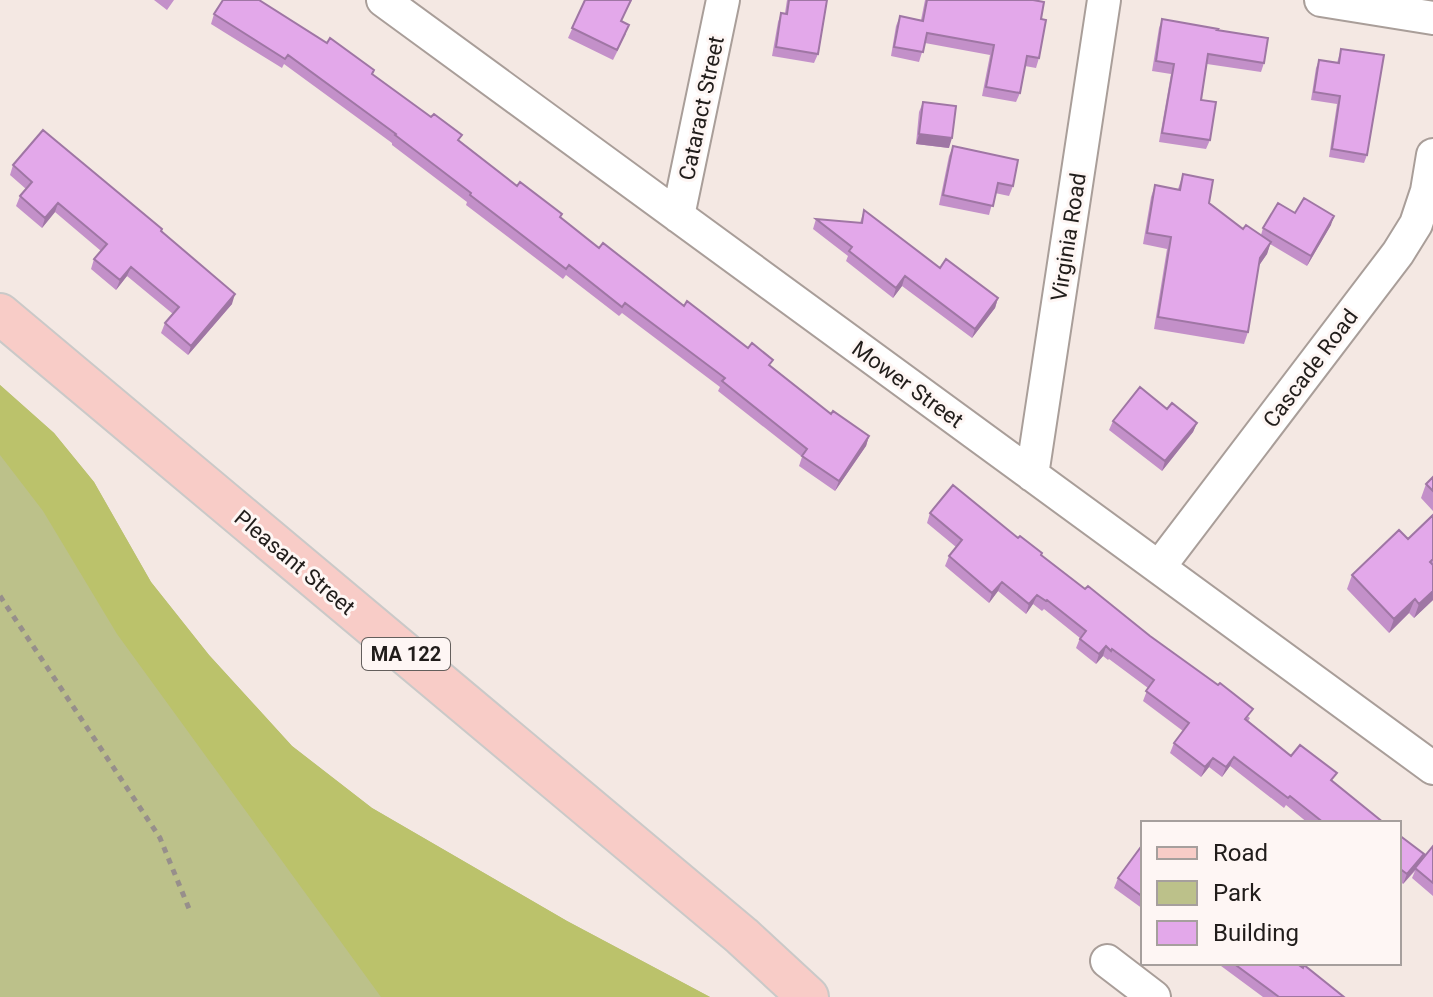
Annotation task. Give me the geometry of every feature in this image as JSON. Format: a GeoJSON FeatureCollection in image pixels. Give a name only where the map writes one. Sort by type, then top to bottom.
{"type":"FeatureCollection","features":[{"type":"Feature","properties":{"kind":"main road","name":"Pleasant Street"},"geometry":{"type":"LineString","coordinates":[[0,314],[730,926],[808,997]]}},
{"type":"Feature","properties":{"kind":"street","name":"Mower Street"},"geometry":{"type":"LineString","coordinates":[[383,0],[1433,768]]}},
{"type":"Feature","properties":{"kind":"street","name":"Cataract Street"},"geometry":{"type":"LineString","coordinates":[[678,216],[723,0]]}},
{"type":"Feature","properties":{"kind":"street","name":"Virginia Road"},"geometry":{"type":"LineString","coordinates":[[1032,475],[1104,0]]}},
{"type":"Feature","properties":{"kind":"street"},"geometry":{"type":"LineString","coordinates":[[1321,0],[1433,18]]}},
{"type":"Feature","properties":{"kind":"street","name":"Cascade Road"},"geometry":{"type":"LineString","coordinates":[[1159,567],[1398,253],[1420,213],[1433,155]]}},
{"type":"Feature","properties":{"kind":"street"},"geometry":{"type":"LineString","coordinates":[[1107,961],[1154,997]]}},
{"type":"Feature","properties":{"kind":"path"},"geometry":{"type":"LineString","coordinates":[[0,596],[160,838],[190,911]]}},
{"type":"Feature","properties":{"kind":"green space"},"geometry":{"type":"Polygon","coordinates":[[[0,385],[54,433],[94,482],[151,582],[209,655],[292,746],[372,808],[567,921],[710,997],[0,997],[0,385]]]}},
{"type":"Feature","properties":{"kind":"green space"},"geometry":{"type":"Polygon","coordinates":[[[0,385],[54,433],[94,482],[151,582],[209,655],[292,746],[372,808],[567,921],[710,997],[381,997],[117,634],[43,511],[0,455],[0,385]]]}},
{"type":"Feature","properties":{"kind":"building"},"geometry":{"type":"Polygon","coordinates":[[[223,0],[259,0],[327,43],[330,38],[374,70],[372,74],[431,117],[434,114],[462,135],[458,140],[517,186],[520,182],[562,214],[560,217],[599,248],[603,243],[684,306],[687,301],[748,348],[752,343],[773,360],[769,365],[831,414],[833,411],[869,436],[839,481],[802,456],[807,449],[722,381],[725,378],[625,303],[622,307],[569,265],[566,269],[396,134],[288,55],[285,59],[214,14],[223,0]]]}},
{"type":"Feature","properties":{"kind":"building"},"geometry":{"type":"Polygon","coordinates":[[[585,0],[631,0],[621,21],[629,25],[617,50],[572,28],[585,0]]]}},
{"type":"Feature","properties":{"kind":"building"},"geometry":{"type":"Polygon","coordinates":[[[789,0],[827,0],[818,54],[776,47],[781,13],[787,14],[789,0]]]}},
{"type":"Feature","properties":{"kind":"building"},"geometry":{"type":"Polygon","coordinates":[[[927,0],[1044,2],[1041,19],[1046,20],[1039,58],[1027,56],[1020,93],[986,87],[994,45],[927,33],[923,52],[894,47],[900,16],[923,21],[927,0]]]}},
{"type":"Feature","properties":{"kind":"building"},"geometry":{"type":"Polygon","coordinates":[[[1162,19],[1268,38],[1264,63],[1208,54],[1201,100],[1216,102],[1210,140],[1162,133],[1174,64],[1156,61],[1162,19]]]}},
{"type":"Feature","properties":{"kind":"building"},"geometry":{"type":"Polygon","coordinates":[[[1341,49],[1384,55],[1367,155],[1332,149],[1340,96],[1314,92],[1319,60],[1339,63],[1341,49]]]}},
{"type":"Feature","properties":{"kind":"building"},"geometry":{"type":"Polygon","coordinates":[[[923,102],[956,106],[952,138],[919,134],[923,102]]]}},
{"type":"Feature","properties":{"kind":"building"},"geometry":{"type":"Polygon","coordinates":[[[43,130],[235,294],[191,346],[165,323],[179,307],[131,267],[120,280],[94,259],[107,244],[58,203],[45,218],[20,196],[32,182],[13,165],[43,130]]]}},
{"type":"Feature","properties":{"kind":"building"},"geometry":{"type":"Polygon","coordinates":[[[953,146],[1018,160],[1013,186],[998,183],[993,206],[943,195],[953,146]]]}},
{"type":"Feature","properties":{"kind":"building"},"geometry":{"type":"Polygon","coordinates":[[[1183,174],[1213,180],[1209,203],[1243,229],[1246,225],[1271,242],[1260,258],[1248,332],[1158,317],[1171,237],[1147,233],[1155,185],[1180,190],[1183,174]]]}},
{"type":"Feature","properties":{"kind":"building"},"geometry":{"type":"Polygon","coordinates":[[[1304,198],[1334,216],[1311,256],[1263,228],[1278,203],[1295,213],[1304,198]]]}},
{"type":"Feature","properties":{"kind":"building"},"geometry":{"type":"Polygon","coordinates":[[[864,210],[940,268],[946,259],[998,298],[975,329],[905,276],[896,288],[849,251],[852,247],[816,219],[862,223],[864,210]]]}},
{"type":"Feature","properties":{"kind":"building"},"geometry":{"type":"Polygon","coordinates":[[[1140,387],[1167,409],[1172,403],[1197,423],[1165,461],[1113,421],[1140,387]]]}},
{"type":"Feature","properties":{"kind":"building"},"geometry":{"type":"Polygon","coordinates":[[[1433,477],[1433,491],[1426,484],[1433,477]]]}},
{"type":"Feature","properties":{"kind":"building"},"geometry":{"type":"Polygon","coordinates":[[[953,485],[1085,589],[1088,586],[1150,636],[1253,709],[1245,719],[1291,756],[1300,745],[1337,773],[1331,780],[1382,821],[1321,821],[1234,757],[1226,767],[1213,758],[1205,767],[1174,743],[1189,723],[1146,691],[1154,680],[1106,646],[1099,654],[1080,639],[1086,631],[1047,600],[1037,595],[1029,604],[1002,582],[992,593],[949,556],[962,540],[930,513],[953,485]]]}},
{"type":"Feature","properties":{"kind":"building"},"geometry":{"type":"Polygon","coordinates":[[[1433,515],[1433,559],[1430,562],[1433,565],[1433,591],[1419,604],[1415,599],[1394,619],[1352,575],[1399,530],[1408,539],[1433,515]]]}},
{"type":"Feature","properties":{"kind":"building"},"geometry":{"type":"Polygon","coordinates":[[[1401,837],[1424,854],[1407,874],[1401,870],[1401,837]]]}},
{"type":"Feature","properties":{"kind":"building"},"geometry":{"type":"Polygon","coordinates":[[[1433,846],[1433,883],[1415,868],[1433,846]]]}},
{"type":"Feature","properties":{"kind":"building"},"geometry":{"type":"Polygon","coordinates":[[[1141,847],[1141,895],[1118,878],[1141,847]]]}},
{"type":"Feature","properties":{"kind":"building"},"geometry":{"type":"Polygon","coordinates":[[[1236,965],[1299,965],[1303,968],[1304,965],[1344,997],[1279,997],[1236,965]]]}}]}
